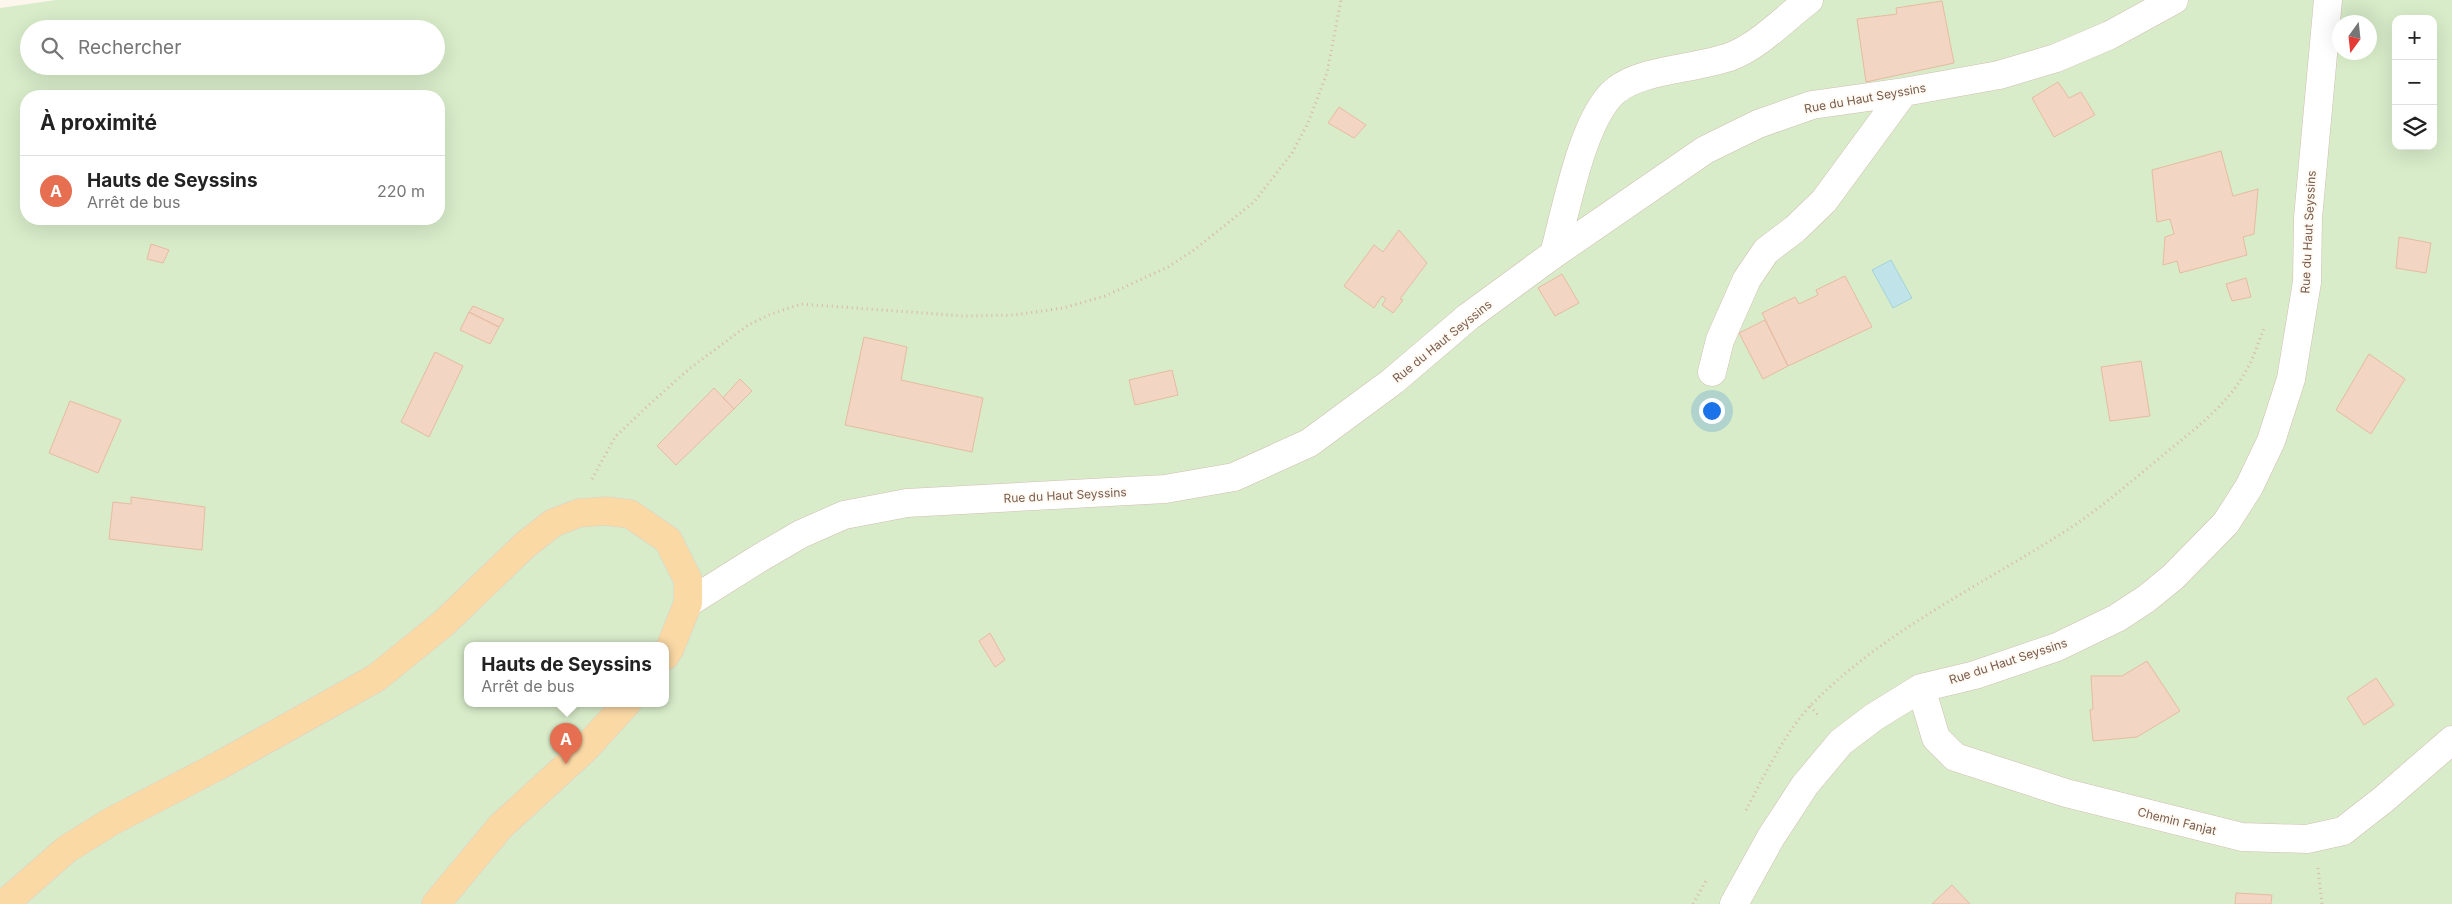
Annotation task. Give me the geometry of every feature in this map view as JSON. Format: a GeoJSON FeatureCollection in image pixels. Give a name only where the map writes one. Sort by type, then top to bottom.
{"type":"FeatureCollection","features":[{"type":"Feature","properties":{"kind":"main road"},"geometry":{"type":"LineString","coordinates":[[4,904],[67,850],[112,821],[220,765],[376,678],[444,624],[525,544],[552,523],[579,513],[606,510],[630,514],[668,540],[688,580],[688,603],[669,650]]}},
{"type":"Feature","properties":{"kind":"main road"},"geometry":{"type":"LineString","coordinates":[[436,904],[501,826],[585,748],[623,707]]}},
{"type":"Feature","properties":{"kind":"street"},"geometry":{"type":"LineString","coordinates":[[1554,254],[1582,150],[1598,113],[1615,91],[1631,81],[1734,56],[1808,0]]}},
{"type":"Feature","properties":{"kind":"street","name":"Rue du Haut Seyssins"},"geometry":{"type":"LineString","coordinates":[[688,603],[802,534],[844,515],[907,503],[1165,489],[1234,477],[1309,444],[1393,381],[1468,317],[1554,254],[1705,150],[1758,124],[1812,105],[1904,92],[1999,74],[2056,58],[2110,35],[2174,0]]}},
{"type":"Feature","properties":{"kind":"street","name":"Rue du Haut Seyssins"},"geometry":{"type":"LineString","coordinates":[[1734,904],[1771,837],[1805,785],[1841,742],[1874,716],[1921,688],[1975,674],[2057,648],[2117,618],[2146,599],[2199,553],[2226,523],[2250,487],[2282,412],[2300,332],[2308,282],[2308,209],[2328,0]]}},
{"type":"Feature","properties":{"kind":"street"},"geometry":{"type":"LineString","coordinates":[[1712,372],[1720,340],[1747,279],[1766,251],[1795,229],[1824,202],[1904,92]]}},
{"type":"Feature","properties":{"kind":"street","name":"Chemin Fanjat"},"geometry":{"type":"LineString","coordinates":[[1921,688],[1936,738],[1955,757],[2066,793],[2242,837],[2308,839],[2342,831],[2384,799],[2452,740]]}},
{"type":"Feature","properties":{"kind":"path"},"geometry":{"type":"LineString","coordinates":[[579,513],[594,473],[615,437],[689,370],[748,325],[772,314],[802,304],[964,316],[1014,315],[1063,308],[1105,296],[1168,267],[1194,250],[1254,202],[1292,153],[1308,124],[1327,74],[1341,0]]}},
{"type":"Feature","properties":{"kind":"path"},"geometry":{"type":"LineString","coordinates":[[1761,782],[1784,742],[1810,706],[1867,658],[1963,592],[2064,532],[2100,506],[2217,411],[2246,371],[2264,327]]}},
{"type":"Feature","properties":{"kind":"green space"},"geometry":{"type":"Polygon","coordinates":[[[56,0],[2452,0],[2452,904],[0,904],[0,8],[56,0]]]}},
{"type":"Feature","properties":{"kind":"water"},"geometry":{"type":"Polygon","coordinates":[[[1891,260],[1912,298],[1893,308],[1872,270],[1891,260]]]}},
{"type":"Feature","properties":{"kind":"building"},"geometry":{"type":"Polygon","coordinates":[[[1942,1],[1954,63],[1866,82],[1857,19],[1897,14],[1896,8],[1942,1]]]}},
{"type":"Feature","properties":{"kind":"building"},"geometry":{"type":"Polygon","coordinates":[[[2058,82],[2069,98],[2081,92],[2095,115],[2054,137],[2032,98],[2058,82]]]}},
{"type":"Feature","properties":{"kind":"building"},"geometry":{"type":"Polygon","coordinates":[[[1339,107],[1366,125],[1354,138],[1328,123],[1339,107]]]}},
{"type":"Feature","properties":{"kind":"building"},"geometry":{"type":"Polygon","coordinates":[[[2221,151],[2233,196],[2258,189],[2254,234],[2243,237],[2247,255],[2180,273],[2177,261],[2163,265],[2165,237],[2174,234],[2170,219],[2157,222],[2152,170],[2221,151]]]}},
{"type":"Feature","properties":{"kind":"building"},"geometry":{"type":"Polygon","coordinates":[[[1399,230],[1427,263],[1400,299],[1403,300],[1393,313],[1382,305],[1386,299],[1382,296],[1374,308],[1344,286],[1374,245],[1383,252],[1399,230]]]}},
{"type":"Feature","properties":{"kind":"building"},"geometry":{"type":"Polygon","coordinates":[[[2399,237],[2431,243],[2426,273],[2396,268],[2399,237]]]}},
{"type":"Feature","properties":{"kind":"building"},"geometry":{"type":"Polygon","coordinates":[[[151,244],[169,250],[163,263],[147,259],[151,244]]]}},
{"type":"Feature","properties":{"kind":"building"},"geometry":{"type":"Polygon","coordinates":[[[1562,274],[1579,303],[1555,316],[1538,288],[1562,274]]]}},
{"type":"Feature","properties":{"kind":"building"},"geometry":{"type":"Polygon","coordinates":[[[1845,276],[1872,327],[1788,366],[1762,313],[1795,297],[1799,304],[1818,295],[1816,290],[1845,276]]]}},
{"type":"Feature","properties":{"kind":"building"},"geometry":{"type":"Polygon","coordinates":[[[2246,278],[2251,297],[2232,301],[2226,284],[2246,278]]]}},
{"type":"Feature","properties":{"kind":"building"},"geometry":{"type":"Polygon","coordinates":[[[473,306],[504,319],[499,327],[469,312],[473,306]]]}},
{"type":"Feature","properties":{"kind":"building"},"geometry":{"type":"Polygon","coordinates":[[[469,312],[499,327],[490,344],[460,330],[469,312]]]}},
{"type":"Feature","properties":{"kind":"building"},"geometry":{"type":"Polygon","coordinates":[[[1765,320],[1788,366],[1763,379],[1739,333],[1765,320]]]}},
{"type":"Feature","properties":{"kind":"building"},"geometry":{"type":"Polygon","coordinates":[[[864,337],[907,347],[901,380],[983,398],[972,452],[845,425],[864,337]]]}},
{"type":"Feature","properties":{"kind":"building"},"geometry":{"type":"Polygon","coordinates":[[[435,352],[463,366],[429,437],[401,422],[435,352]]]}},
{"type":"Feature","properties":{"kind":"building"},"geometry":{"type":"Polygon","coordinates":[[[2369,354],[2405,379],[2371,434],[2336,410],[2369,354]]]}},
{"type":"Feature","properties":{"kind":"building"},"geometry":{"type":"Polygon","coordinates":[[[2141,361],[2150,416],[2110,421],[2101,367],[2141,361]]]}},
{"type":"Feature","properties":{"kind":"building"},"geometry":{"type":"Polygon","coordinates":[[[1172,370],[1178,395],[1135,405],[1129,380],[1172,370]]]}},
{"type":"Feature","properties":{"kind":"building"},"geometry":{"type":"Polygon","coordinates":[[[740,379],[752,391],[734,409],[723,398],[740,379]]]}},
{"type":"Feature","properties":{"kind":"building"},"geometry":{"type":"Polygon","coordinates":[[[714,388],[734,409],[676,465],[657,446],[714,388]]]}},
{"type":"Feature","properties":{"kind":"building"},"geometry":{"type":"Polygon","coordinates":[[[70,401],[121,420],[98,473],[49,453],[70,401]]]}},
{"type":"Feature","properties":{"kind":"building"},"geometry":{"type":"Polygon","coordinates":[[[131,497],[205,507],[202,550],[109,539],[113,502],[131,504],[131,497]]]}},
{"type":"Feature","properties":{"kind":"building"},"geometry":{"type":"Polygon","coordinates":[[[990,633],[1005,660],[995,667],[979,641],[990,633]]]}},
{"type":"Feature","properties":{"kind":"building"},"geometry":{"type":"Polygon","coordinates":[[[2147,661],[2180,711],[2137,737],[2093,741],[2090,710],[2093,709],[2091,676],[2122,676],[2147,661]]]}},
{"type":"Feature","properties":{"kind":"building"},"geometry":{"type":"Polygon","coordinates":[[[2376,678],[2394,705],[2364,725],[2347,698],[2376,678]]]}},
{"type":"Feature","properties":{"kind":"building"},"geometry":{"type":"Polygon","coordinates":[[[1952,885],[1970,904],[1932,904],[1952,885]]]}},
{"type":"Feature","properties":{"kind":"building"},"geometry":{"type":"Polygon","coordinates":[[[2236,893],[2272,895],[2271,904],[2235,904],[2236,893]]]}},
{"type":"Feature","properties":{"kind":"place","name":"Hauts de Seyssins"},"geometry":{"type":"Point","coordinates":[566,764]}}]}
